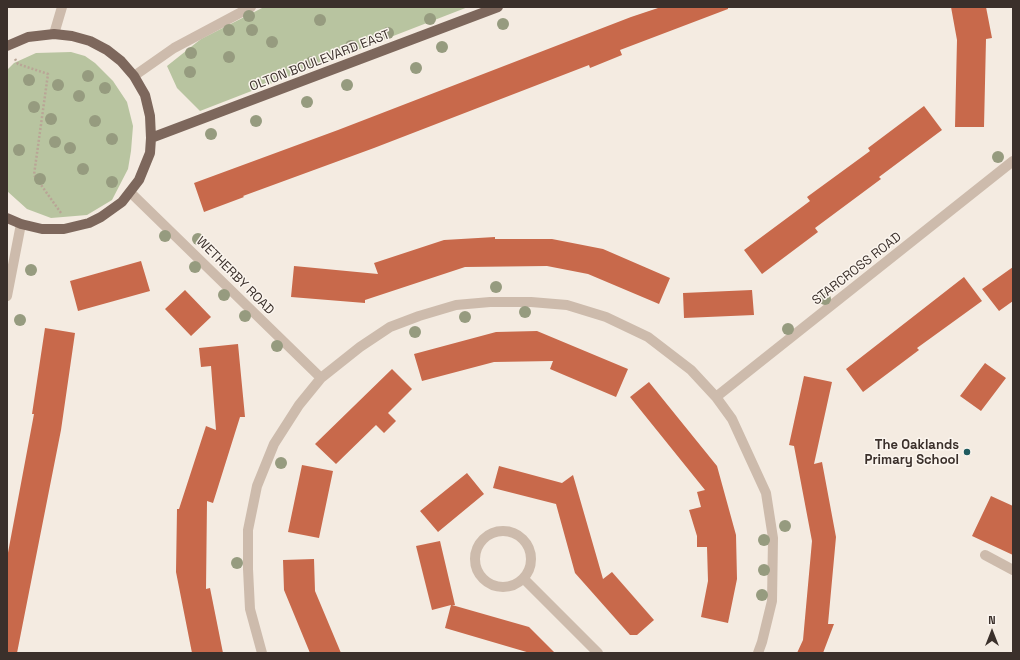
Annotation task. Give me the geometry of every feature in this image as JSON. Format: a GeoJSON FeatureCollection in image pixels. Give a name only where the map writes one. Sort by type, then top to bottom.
{"type":"FeatureCollection","features":[{"type":"Feature","properties":{"kind":"main road","name":"OLTON BOULEVARD EAST"},"geometry":{"type":"LineString","coordinates":[[152,138],[498,7]]}},
{"type":"Feature","properties":{"kind":"main road"},"geometry":{"type":"LineString","coordinates":[[7,218],[21,224],[42,229],[64,229],[89,223],[112,211],[131,192],[145,167],[152,138],[150,116],[146,102],[134,76],[122,61],[101,47],[90,41],[72,36],[54,34],[28,37],[9,50]]}},
{"type":"Feature","properties":{"kind":"street"},"geometry":{"type":"LineString","coordinates":[[54,34],[62,7]]}},
{"type":"Feature","properties":{"kind":"street"},"geometry":{"type":"LineString","coordinates":[[134,76],[174,48],[252,7]]}},
{"type":"Feature","properties":{"kind":"street","name":"STARCROSS ROAD"},"geometry":{"type":"LineString","coordinates":[[716,397],[1013,161]]}},
{"type":"Feature","properties":{"kind":"street","name":"WETHERBY ROAD"},"geometry":{"type":"LineString","coordinates":[[131,192],[320,378]]}},
{"type":"Feature","properties":{"kind":"street"},"geometry":{"type":"LineString","coordinates":[[7,296],[21,224]]}},
{"type":"Feature","properties":{"kind":"street"},"geometry":{"type":"LineString","coordinates":[[262,653],[250,609],[248,530],[256,493],[274,444],[299,405],[320,378],[360,347],[390,327],[419,316],[456,305],[490,302],[531,302],[567,305],[606,317],[648,337],[691,370],[716,397],[732,419],[766,493],[773,538],[772,601],[758,653]]}},
{"type":"Feature","properties":{"kind":"street"},"geometry":{"type":"LineString","coordinates":[[499,531],[512,532],[528,544],[532,562],[524,579],[511,587],[491,585],[478,574],[475,558],[479,544],[485,537],[499,531]]}},
{"type":"Feature","properties":{"kind":"street"},"geometry":{"type":"LineString","coordinates":[[985,555],[1013,570]]}},
{"type":"Feature","properties":{"kind":"street"},"geometry":{"type":"LineString","coordinates":[[524,579],[598,653]]}},
{"type":"Feature","properties":{"kind":"path"},"geometry":{"type":"LineString","coordinates":[[9,50],[18,64],[48,74],[34,175],[61,213],[64,229]]}},
{"type":"Feature","properties":{"kind":"green space"},"geometry":{"type":"Polygon","coordinates":[[[264,7],[468,7],[200,111],[177,88],[167,66],[201,39],[264,7]]]}},
{"type":"Feature","properties":{"kind":"green space"},"geometry":{"type":"Polygon","coordinates":[[[71,52],[85,56],[95,63],[113,81],[127,102],[133,126],[131,151],[128,169],[112,200],[87,215],[51,218],[27,209],[7,191],[7,70],[14,63],[36,53],[71,52]]]}},
{"type":"Feature","properties":{"kind":"building"},"geometry":{"type":"Polygon","coordinates":[[[661,7],[728,7],[728,9],[620,50],[622,55],[590,68],[589,65],[204,212],[194,183],[338,130],[631,17],[661,7]]]}},
{"type":"Feature","properties":{"kind":"building"},"geometry":{"type":"Polygon","coordinates":[[[951,7],[986,7],[992,38],[986,39],[984,127],[955,127],[957,40],[951,7]]]}},
{"type":"Feature","properties":{"kind":"building"},"geometry":{"type":"Polygon","coordinates":[[[924,106],[942,130],[879,177],[881,179],[815,228],[818,232],[762,274],[744,250],[810,201],[807,197],[870,151],[868,148],[924,106]]]}},
{"type":"Feature","properties":{"kind":"building"},"geometry":{"type":"Polygon","coordinates":[[[495,237],[495,239],[552,239],[603,249],[670,278],[659,304],[588,274],[547,266],[465,267],[365,300],[365,303],[291,297],[294,266],[378,274],[374,263],[444,240],[495,237]]]}},
{"type":"Feature","properties":{"kind":"building"},"geometry":{"type":"Polygon","coordinates":[[[141,261],[150,291],[78,311],[70,281],[141,261]]]}},
{"type":"Feature","properties":{"kind":"building"},"geometry":{"type":"Polygon","coordinates":[[[1013,267],[1013,301],[999,311],[982,289],[1013,267]]]}},
{"type":"Feature","properties":{"kind":"building"},"geometry":{"type":"Polygon","coordinates":[[[964,277],[982,301],[917,348],[919,350],[863,392],[846,369],[964,277]]]}},
{"type":"Feature","properties":{"kind":"building"},"geometry":{"type":"Polygon","coordinates":[[[185,290],[211,317],[191,336],[165,309],[185,290]]]}},
{"type":"Feature","properties":{"kind":"building"},"geometry":{"type":"Polygon","coordinates":[[[752,290],[754,315],[684,318],[683,293],[752,290]]]}},
{"type":"Feature","properties":{"kind":"building"},"geometry":{"type":"Polygon","coordinates":[[[45,328],[75,333],[61,430],[17,653],[7,653],[7,558],[34,414],[32,414],[45,328]]]}},
{"type":"Feature","properties":{"kind":"building"},"geometry":{"type":"Polygon","coordinates":[[[537,331],[628,369],[616,397],[550,369],[553,361],[494,362],[422,381],[414,354],[496,332],[537,331]]]}},
{"type":"Feature","properties":{"kind":"building"},"geometry":{"type":"Polygon","coordinates":[[[238,344],[245,417],[240,417],[213,503],[207,501],[206,589],[210,588],[223,653],[192,653],[176,572],[177,509],[179,509],[206,426],[216,430],[211,366],[201,367],[199,348],[238,344]]]}},
{"type":"Feature","properties":{"kind":"building"},"geometry":{"type":"Polygon","coordinates":[[[985,363],[1006,378],[981,411],[960,396],[985,363]]]}},
{"type":"Feature","properties":{"kind":"building"},"geometry":{"type":"Polygon","coordinates":[[[392,369],[412,389],[388,413],[396,421],[384,433],[376,425],[336,464],[315,444],[392,369]]]}},
{"type":"Feature","properties":{"kind":"building"},"geometry":{"type":"Polygon","coordinates":[[[804,376],[832,382],[814,464],[822,462],[836,537],[828,624],[834,624],[823,653],[797,653],[803,640],[812,541],[794,446],[789,445],[804,376]]]}},
{"type":"Feature","properties":{"kind":"building"},"geometry":{"type":"Polygon","coordinates":[[[649,382],[717,466],[736,535],[737,579],[728,623],[701,617],[708,581],[707,547],[697,547],[697,536],[689,510],[701,507],[697,492],[705,490],[630,397],[649,382]]]}},
{"type":"Feature","properties":{"kind":"building"},"geometry":{"type":"Polygon","coordinates":[[[302,465],[333,471],[319,538],[288,532],[302,465]]]}},
{"type":"Feature","properties":{"kind":"building"},"geometry":{"type":"Polygon","coordinates":[[[499,466],[562,483],[573,475],[603,579],[612,572],[654,620],[637,635],[630,635],[575,573],[556,504],[493,488],[499,466]]]}},
{"type":"Feature","properties":{"kind":"building"},"geometry":{"type":"Polygon","coordinates":[[[467,473],[484,494],[438,532],[420,511],[467,473]]]}},
{"type":"Feature","properties":{"kind":"building"},"geometry":{"type":"Polygon","coordinates":[[[991,496],[1013,506],[1013,555],[972,536],[991,496]]]}},
{"type":"Feature","properties":{"kind":"building"},"geometry":{"type":"Polygon","coordinates":[[[440,541],[455,605],[452,605],[529,627],[555,653],[530,653],[445,628],[451,605],[432,610],[416,546],[440,541]]]}},
{"type":"Feature","properties":{"kind":"building"},"geometry":{"type":"Polygon","coordinates":[[[314,559],[315,591],[341,653],[310,653],[284,590],[283,560],[314,559]]]}},
{"type":"Feature","properties":{"kind":"place","name":"The Oaklands Primary School"},"geometry":{"type":"Point","coordinates":[967,452]}}]}
